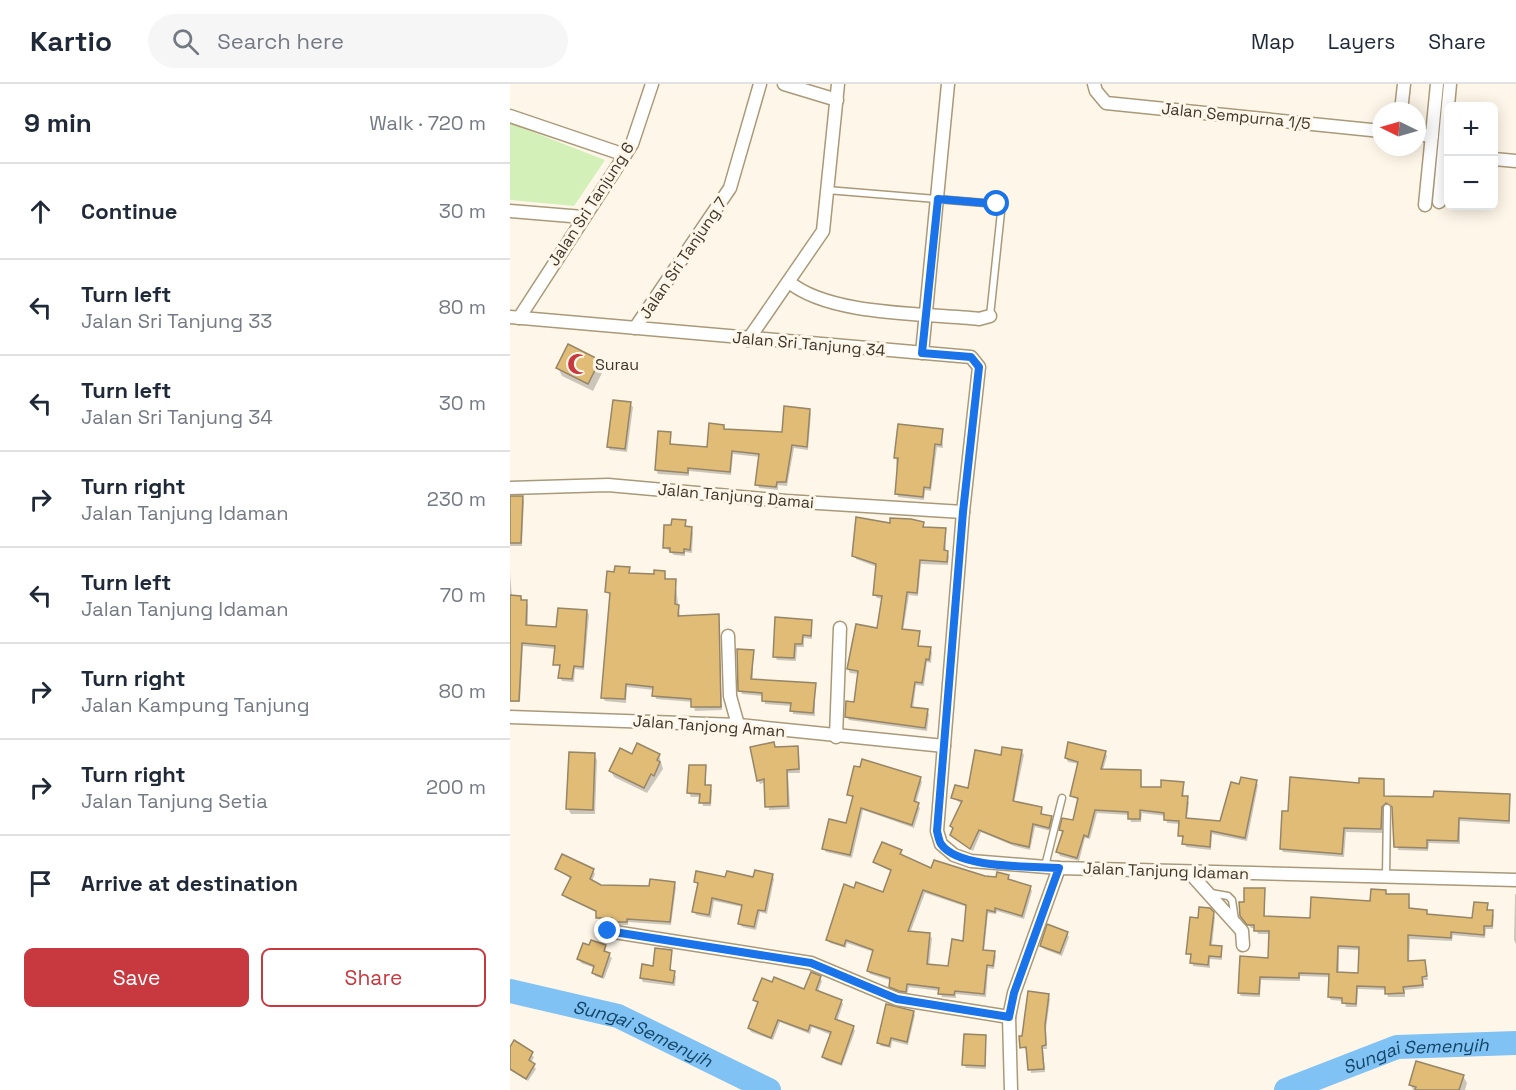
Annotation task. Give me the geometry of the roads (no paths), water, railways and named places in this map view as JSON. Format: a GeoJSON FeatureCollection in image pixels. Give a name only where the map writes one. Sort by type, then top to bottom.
{"type":"FeatureCollection","features":[{"type":"Feature","properties":{"kind":"street","name":"Jalan Sri Tanjung 6"},"geometry":{"type":"LineString","coordinates":[[514,318],[632,144],[652,84]]}},
{"type":"Feature","properties":{"kind":"street","name":"Jalan Sri Tanjung 7"},"geometry":{"type":"LineString","coordinates":[[635,328],[730,188],[760,84]]}},
{"type":"Feature","properties":{"kind":"street"},"geometry":{"type":"LineString","coordinates":[[784,84],[837,100]]}},
{"type":"Feature","properties":{"kind":"street"},"geometry":{"type":"LineString","coordinates":[[747,340],[823,231],[838,84]]}},
{"type":"Feature","properties":{"kind":"street"},"geometry":{"type":"LineString","coordinates":[[922,353],[948,84]]}},
{"type":"Feature","properties":{"kind":"street"},"geometry":{"type":"LineString","coordinates":[[1402,102],[1404,84]]}},
{"type":"Feature","properties":{"kind":"street"},"geometry":{"type":"LineString","coordinates":[[1425,205],[1437,84]]}},
{"type":"Feature","properties":{"kind":"street"},"geometry":{"type":"LineString","coordinates":[[1449,102],[1450,84]]}},
{"type":"Feature","properties":{"kind":"street","name":"Jalan Sempurna 1/5"},"geometry":{"type":"LineString","coordinates":[[1095,87],[1106,103],[1372,130]]}},
{"type":"Feature","properties":{"kind":"street"},"geometry":{"type":"LineString","coordinates":[[510,116],[625,155]]}},
{"type":"Feature","properties":{"kind":"street"},"geometry":{"type":"LineString","coordinates":[[1426,135],[1432,136]]}},
{"type":"Feature","properties":{"kind":"street"},"geometry":{"type":"LineString","coordinates":[[1439,202],[1446,156]]}},
{"type":"Feature","properties":{"kind":"street"},"geometry":{"type":"LineString","coordinates":[[1498,159],[1516,161]]}},
{"type":"Feature","properties":{"kind":"street"},"geometry":{"type":"LineString","coordinates":[[510,211],[583,217]]}},
{"type":"Feature","properties":{"kind":"street"},"geometry":{"type":"LineString","coordinates":[[789,282],[802,293],[841,306],[979,319],[990,316]]}},
{"type":"Feature","properties":{"kind":"street","name":"Jalan Sri Tanjung 34"},"geometry":{"type":"LineString","coordinates":[[514,318],[747,340],[971,357],[979,367]]}},
{"type":"Feature","properties":{"kind":"street","name":"Jalan Tanjung Idaman"},"geometry":{"type":"LineString","coordinates":[[979,367],[963,512],[937,831],[941,844],[954,855],[971,861],[1059,868],[1516,880]]}},
{"type":"Feature","properties":{"kind":"street","name":"Jalan Tanjung Damai"},"geometry":{"type":"LineString","coordinates":[[510,488],[609,484],[786,501],[963,512]]}},
{"type":"Feature","properties":{"kind":"street"},"geometry":{"type":"LineString","coordinates":[[836,737],[840,628]]}},
{"type":"Feature","properties":{"kind":"street"},"geometry":{"type":"LineString","coordinates":[[728,636],[730,696],[738,725]]}},
{"type":"Feature","properties":{"kind":"street","name":"Jalan Tanjong Aman"},"geometry":{"type":"LineString","coordinates":[[510,717],[738,725],[836,737],[944,746]]}},
{"type":"Feature","properties":{"kind":"street"},"geometry":{"type":"LineString","coordinates":[[1010,1084],[1009,1017],[1014,993],[1059,868]]}},
{"type":"Feature","properties":{"kind":"street"},"geometry":{"type":"LineString","coordinates":[[1189,872],[1242,931],[1243,945]]}},
{"type":"Feature","properties":{"kind":"street"},"geometry":{"type":"LineString","coordinates":[[608,931],[811,963],[897,999],[1009,1017]]}},
{"type":"Feature","properties":{"kind":"lane"},"geometry":{"type":"LineString","coordinates":[[827,190],[997,204],[1001,212],[990,316]]}},
{"type":"Feature","properties":{"kind":"lane"},"geometry":{"type":"LineString","coordinates":[[1045,867],[1062,798]]}},
{"type":"Feature","properties":{"kind":"lane"},"geometry":{"type":"LineString","coordinates":[[1386,877],[1387,808]]}},
{"type":"Feature","properties":{"kind":"waterway","name":"Sungai Semenyih"},"geometry":{"type":"LineString","coordinates":[[510,991],[618,1016],[769,1090]]}},
{"type":"Feature","properties":{"kind":"waterway","name":"Sungai Semenyih"},"geometry":{"type":"LineString","coordinates":[[1286,1090],[1397,1047],[1516,1043]]}},
{"type":"Feature","properties":{"kind":"place","name":"Surau"},"geometry":{"type":"Point","coordinates":[578,364]}}]}
